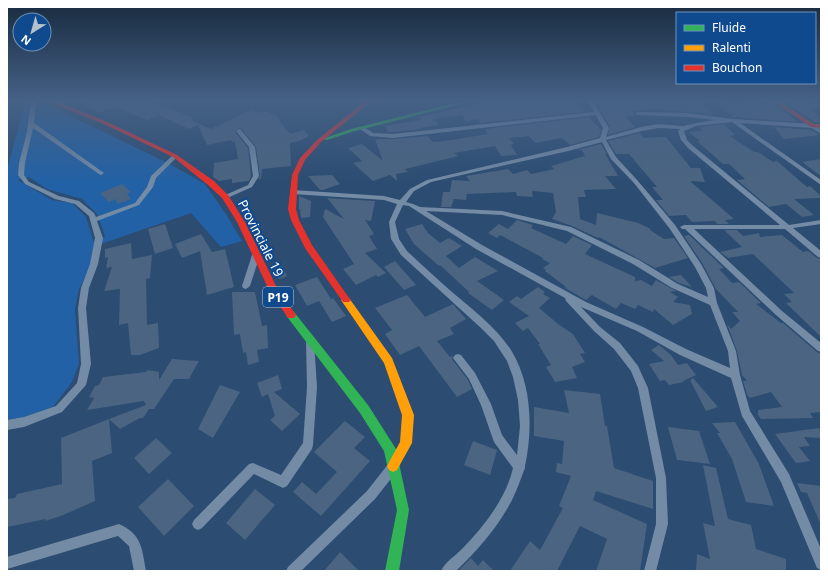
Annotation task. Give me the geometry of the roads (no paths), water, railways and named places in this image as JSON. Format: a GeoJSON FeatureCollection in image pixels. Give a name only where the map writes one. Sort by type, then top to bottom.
{"type":"FeatureCollection","features":[{"type":"Feature","properties":{"kind":"street"},"geometry":{"type":"LineString","coordinates":[[7,425],[24,422],[59,409],[81,385],[86,364],[82,308],[85,288],[94,264],[99,238],[92,215],[77,202],[57,198],[27,183],[21,175],[22,163],[30,128]]}},
{"type":"Feature","properties":{"kind":"street"},"geometry":{"type":"LineString","coordinates":[[37,128],[101,173]]}},
{"type":"Feature","properties":{"kind":"street","name":"Provinciale 19"},"geometry":{"type":"LineString","coordinates":[[116,128],[175,156],[201,174],[225,197],[241,222],[272,288],[378,429],[390,449],[403,510],[392,571]]}},
{"type":"Feature","properties":{"kind":"street"},"geometry":{"type":"LineString","coordinates":[[292,571],[371,495],[393,466],[406,443],[408,415],[388,361],[308,246],[294,220],[292,209],[295,175],[302,159],[319,141],[335,128]]}},
{"type":"Feature","properties":{"kind":"street"},"geometry":{"type":"LineString","coordinates":[[319,141],[362,128],[372,135],[393,136],[464,128]]}},
{"type":"Feature","properties":{"kind":"street"},"geometry":{"type":"LineString","coordinates":[[606,128],[603,139],[613,158],[640,186],[673,227],[710,288],[713,303],[732,351],[735,375],[746,413],[785,478],[821,564]]}},
{"type":"Feature","properties":{"kind":"street"},"geometry":{"type":"LineString","coordinates":[[447,571],[469,552],[504,506],[520,468],[526,418],[519,378],[508,354],[483,325],[404,253],[396,239],[392,222],[401,203],[412,190],[429,182],[534,156],[568,150],[603,139],[650,128]]}},
{"type":"Feature","properties":{"kind":"street"},"geometry":{"type":"LineString","coordinates":[[683,128],[680,131],[684,141],[821,255]]}},
{"type":"Feature","properties":{"kind":"street"},"geometry":{"type":"LineString","coordinates":[[741,128],[821,183]]}},
{"type":"Feature","properties":{"kind":"street"},"geometry":{"type":"LineString","coordinates":[[225,197],[250,186],[256,176],[252,147],[239,131]]}},
{"type":"Feature","properties":{"kind":"street"},"geometry":{"type":"LineString","coordinates":[[93,220],[137,204],[150,187],[154,177],[175,156]]}},
{"type":"Feature","properties":{"kind":"street"},"geometry":{"type":"LineString","coordinates":[[293,192],[384,198],[419,209],[479,247],[564,294],[640,329],[683,352],[735,375]]}},
{"type":"Feature","properties":{"kind":"street"},"geometry":{"type":"LineString","coordinates":[[419,209],[502,213],[569,228],[636,262],[675,286],[713,303]]}},
{"type":"Feature","properties":{"kind":"street"},"geometry":{"type":"LineString","coordinates":[[673,227],[788,227],[821,222]]}},
{"type":"Feature","properties":{"kind":"street"},"geometry":{"type":"LineString","coordinates":[[687,227],[779,313],[821,348]]}},
{"type":"Feature","properties":{"kind":"street"},"geometry":{"type":"LineString","coordinates":[[246,286],[256,254]]}},
{"type":"Feature","properties":{"kind":"street"},"geometry":{"type":"LineString","coordinates":[[564,294],[597,330],[617,346],[635,369],[643,388],[661,478],[662,524],[650,571]]}},
{"type":"Feature","properties":{"kind":"street"},"geometry":{"type":"LineString","coordinates":[[198,524],[253,468],[284,482],[308,445],[312,387],[310,339]]}},
{"type":"Feature","properties":{"kind":"street"},"geometry":{"type":"LineString","coordinates":[[458,358],[472,376],[486,404],[498,438],[520,468]]}},
{"type":"Feature","properties":{"kind":"street"},"geometry":{"type":"LineString","coordinates":[[7,563],[119,530],[128,535],[135,543],[140,571]]}}]}
